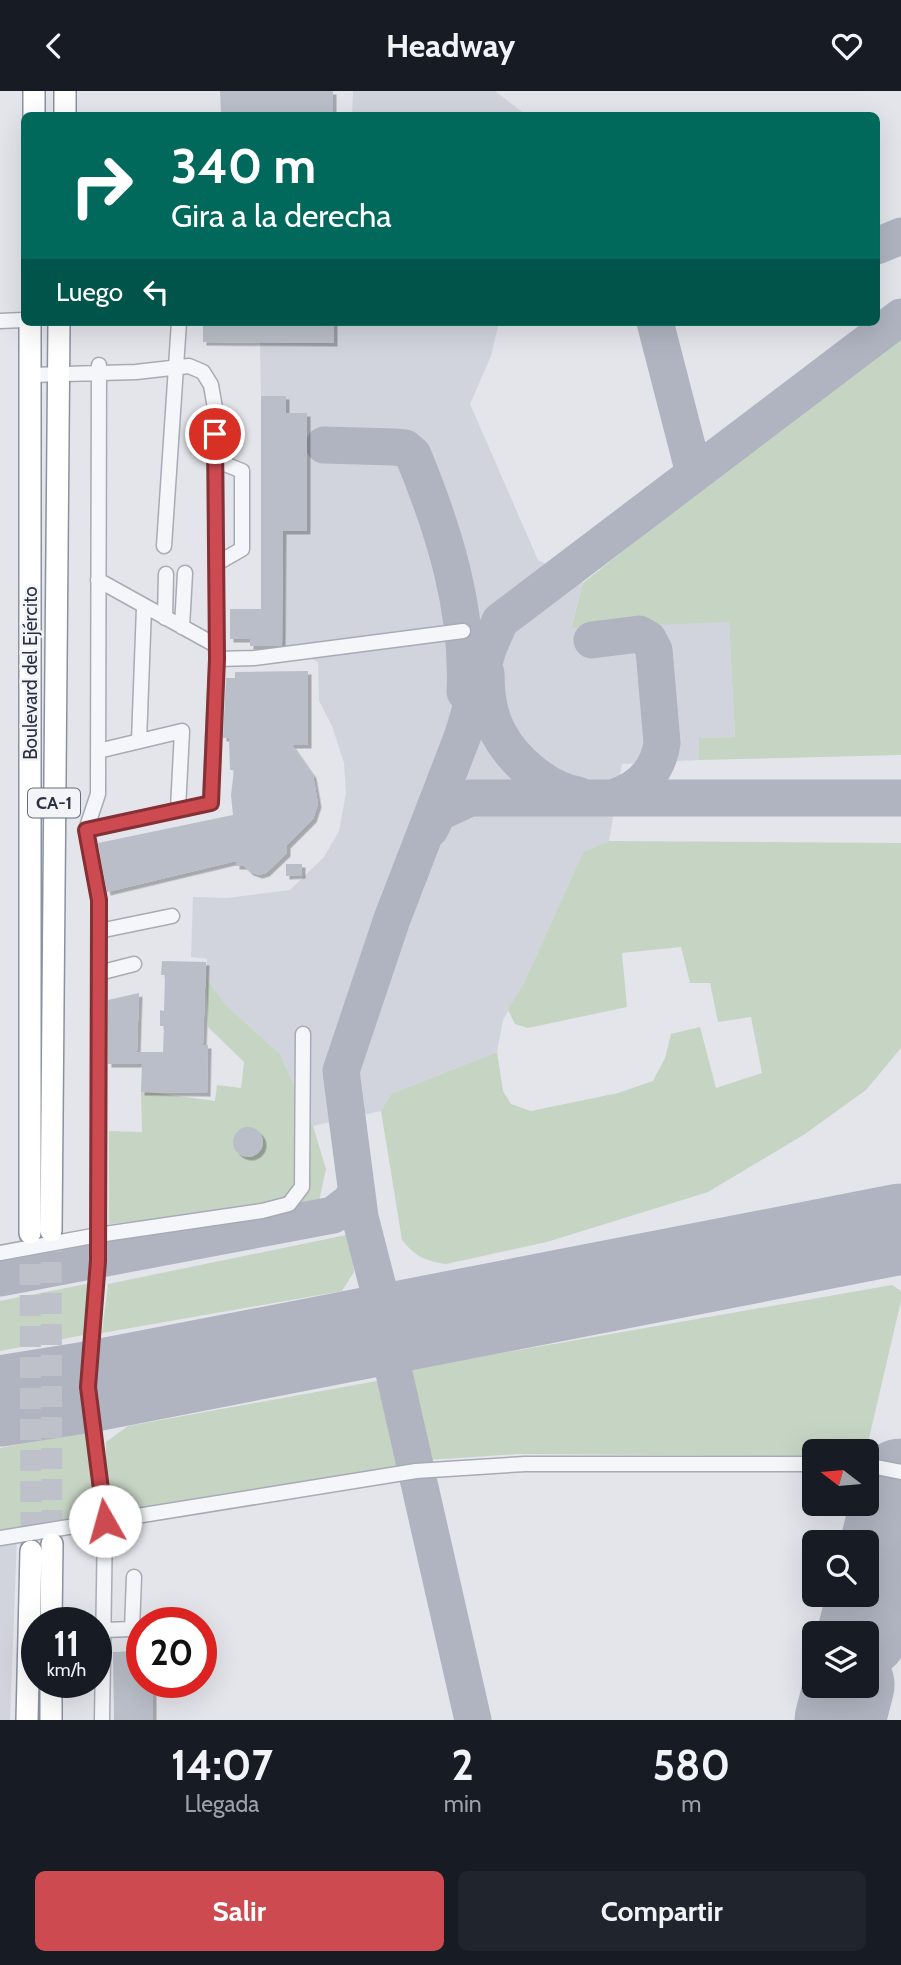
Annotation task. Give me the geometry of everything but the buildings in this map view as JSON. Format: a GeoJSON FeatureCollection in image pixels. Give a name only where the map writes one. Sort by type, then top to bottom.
{"type":"FeatureCollection","features":[{"type":"Feature","properties":{"kind":"highway"},"geometry":{"type":"LineString","coordinates":[[34,91],[34,112]]}},
{"type":"Feature","properties":{"kind":"highway"},"geometry":{"type":"LineString","coordinates":[[65,91],[65,112]]}},
{"type":"Feature","properties":{"kind":"highway","name":"Boulevard del Ejército"},"geometry":{"type":"LineString","coordinates":[[30,326],[40,1232],[59,326]]}},
{"type":"Feature","properties":{"kind":"highway"},"geometry":{"type":"LineString","coordinates":[[51,1607],[52,1544]]}},
{"type":"Feature","properties":{"kind":"highway"},"geometry":{"type":"LineString","coordinates":[[27,1720],[31,1551]]}},
{"type":"Feature","properties":{"kind":"highway"},"geometry":{"type":"LineString","coordinates":[[51,1698],[51,1720]]}},
{"type":"Feature","properties":{"kind":"street"},"geometry":{"type":"LineString","coordinates":[[0,321],[21,320]]}},
{"type":"Feature","properties":{"kind":"street"},"geometry":{"type":"LineString","coordinates":[[164,546],[178,326]]}},
{"type":"Feature","properties":{"kind":"street"},"geometry":{"type":"LineString","coordinates":[[30,370],[99,369],[136,365],[174,368],[190,366],[203,372],[211,386],[215,408],[217,652],[211,803],[86,830]]}},
{"type":"Feature","properties":{"kind":"street"},"geometry":{"type":"LineString","coordinates":[[99,369],[99,794],[86,830],[99,900],[98,1235],[88,1387],[105,1521],[104,1607]]}},
{"type":"Feature","properties":{"kind":"street"},"geometry":{"type":"LineString","coordinates":[[215,460],[242,471],[242,549],[216,564]]}},
{"type":"Feature","properties":{"kind":"street"},"geometry":{"type":"LineString","coordinates":[[182,627],[185,573]]}},
{"type":"Feature","properties":{"kind":"street"},"geometry":{"type":"LineString","coordinates":[[165,618],[166,574]]}},
{"type":"Feature","properties":{"kind":"street"},"geometry":{"type":"LineString","coordinates":[[98,580],[182,627],[217,652],[254,658],[463,631]]}},
{"type":"Feature","properties":{"kind":"street"},"geometry":{"type":"LineString","coordinates":[[139,741],[144,607]]}},
{"type":"Feature","properties":{"kind":"street"},"geometry":{"type":"LineString","coordinates":[[98,751],[182,731],[178,809]]}},
{"type":"Feature","properties":{"kind":"street"},"geometry":{"type":"LineString","coordinates":[[99,931],[172,916]]}},
{"type":"Feature","properties":{"kind":"street"},"geometry":{"type":"LineString","coordinates":[[99,973],[134,964]]}},
{"type":"Feature","properties":{"kind":"street"},"geometry":{"type":"LineString","coordinates":[[0,1253],[98,1235],[262,1211],[289,1204],[302,1187],[303,1034]]}},
{"type":"Feature","properties":{"kind":"street"},"geometry":{"type":"LineString","coordinates":[[0,1538],[416,1471],[525,1464],[802,1464]]}},
{"type":"Feature","properties":{"kind":"street"},"geometry":{"type":"LineString","coordinates":[[879,1468],[901,1472]]}},
{"type":"Feature","properties":{"kind":"street"},"geometry":{"type":"LineString","coordinates":[[112,1630],[132,1629],[134,1577]]}},
{"type":"Feature","properties":{"kind":"street"},"geometry":{"type":"LineString","coordinates":[[103,1698],[103,1720]]}},
{"type":"Feature","properties":{"kind":"shaded area"},"geometry":{"type":"Polygon","coordinates":[[[353,91],[495,91],[522,112],[352,112],[353,91]]]}},
{"type":"Feature","properties":{"kind":"shaded area"},"geometry":{"type":"Polygon","coordinates":[[[334,326],[498,326],[491,356],[470,404],[538,560],[583,583],[571,627],[729,621],[735,737],[699,738],[699,760],[622,764],[609,841],[583,852],[524,983],[503,1020],[497,1052],[391,1094],[381,1111],[313,1126],[280,1054],[226,1005],[206,978],[207,959],[191,957],[193,897],[227,898],[290,890],[324,857],[339,831],[346,793],[344,763],[332,726],[319,701],[318,662],[282,646],[283,531],[307,531],[307,413],[286,413],[286,396],[261,396],[260,342],[334,343],[334,326]]]}},
{"type":"Feature","properties":{"kind":"shaded area"},"geometry":{"type":"Polygon","coordinates":[[[17,1537],[10,1720],[0,1720],[0,1541],[17,1537]]]}},
{"type":"Feature","properties":{"kind":"green space"},"geometry":{"type":"Polygon","coordinates":[[[901,329],[901,755],[699,760],[699,738],[735,737],[729,622],[571,628],[583,583],[901,329]]]}},
{"type":"Feature","properties":{"kind":"green space"},"geometry":{"type":"Polygon","coordinates":[[[609,841],[901,843],[901,1048],[866,1090],[805,1134],[708,1192],[547,1242],[446,1264],[426,1259],[416,1254],[402,1240],[381,1111],[391,1094],[497,1052],[503,1091],[511,1104],[531,1111],[618,1093],[653,1081],[665,1058],[671,1034],[700,1027],[716,1088],[762,1073],[751,1017],[718,1022],[710,983],[690,983],[681,947],[622,953],[627,1007],[528,1028],[515,1024],[508,1010],[524,983],[583,852],[609,841]]]}},
{"type":"Feature","properties":{"kind":"green space"},"geometry":{"type":"Polygon","coordinates":[[[206,978],[226,1005],[280,1054],[313,1126],[326,1169],[318,1206],[109,1224],[109,1131],[142,1132],[141,1091],[215,1101],[217,1085],[241,1088],[244,1062],[208,1027],[206,978]]]}},
{"type":"Feature","properties":{"kind":"green space"},"geometry":{"type":"Polygon","coordinates":[[[351,1234],[354,1272],[342,1291],[102,1333],[108,1284],[351,1234]]]}},
{"type":"Feature","properties":{"kind":"green space"},"geometry":{"type":"Polygon","coordinates":[[[91,1283],[94,1333],[0,1351],[0,1301],[91,1283]]]}},
{"type":"Feature","properties":{"kind":"green space"},"geometry":{"type":"Polygon","coordinates":[[[892,1285],[901,1291],[901,1301],[869,1439],[802,1439],[802,1456],[518,1454],[429,1460],[410,1369],[892,1285]]]}},
{"type":"Feature","properties":{"kind":"green space"},"geometry":{"type":"Polygon","coordinates":[[[382,1380],[402,1468],[134,1512],[114,1501],[106,1481],[106,1442],[128,1426],[382,1380]]]}},
{"type":"Feature","properties":{"kind":"green space"},"geometry":{"type":"Polygon","coordinates":[[[86,1432],[94,1518],[0,1535],[0,1448],[86,1432]]]}},
{"type":"Feature","properties":{"kind":"taxiway"},"geometry":{"type":"LineString","coordinates":[[880,245],[901,236]]}},
{"type":"Feature","properties":{"kind":"taxiway"},"geometry":{"type":"LineString","coordinates":[[432,1319],[396,1312],[379,1291],[360,1217],[341,1071],[392,919],[463,735],[488,649],[500,621],[901,317]]}},
{"type":"Feature","properties":{"kind":"taxiway"},"geometry":{"type":"LineString","coordinates":[[656,326],[694,473]]}},
{"type":"Feature","properties":{"kind":"taxiway"},"geometry":{"type":"LineString","coordinates":[[324,445],[405,448],[413,455],[435,512],[452,571],[463,631],[465,692]]}},
{"type":"Feature","properties":{"kind":"taxiway"},"geometry":{"type":"LineString","coordinates":[[592,640],[639,634],[648,639],[654,650],[662,743],[660,753],[652,771],[639,785],[612,798]]}},
{"type":"Feature","properties":{"kind":"taxiway"},"geometry":{"type":"LineString","coordinates":[[486,673],[490,710],[504,743],[521,763],[543,780],[554,787],[578,795]]}},
{"type":"Feature","properties":{"kind":"taxiway"},"geometry":{"type":"LineString","coordinates":[[430,829],[438,813],[470,798],[901,798]]}},
{"type":"Feature","properties":{"kind":"taxiway"},"geometry":{"type":"LineString","coordinates":[[0,1278],[333,1215],[350,1202],[356,1192]]}},
{"type":"Feature","properties":{"kind":"taxiway"},"geometry":{"type":"LineString","coordinates":[[344,1336],[370,1320],[376,1308],[379,1291]]}},
{"type":"Feature","properties":{"kind":"taxiway"},"geometry":{"type":"LineString","coordinates":[[384,1329],[473,1720]]}},
{"type":"Feature","properties":{"kind":"runway"},"geometry":{"type":"LineString","coordinates":[[0,1401],[88,1387],[901,1229]]}},
{"type":"Feature","properties":{"kind":"runway"},"geometry":{"type":"LineString","coordinates":[[866,1621],[901,1484]]}},
{"type":"Feature","properties":{"kind":"runway"},"geometry":{"type":"LineString","coordinates":[[840,1720],[846,1698]]}},
{"type":"Feature","properties":{"kind":"tunnel"},"geometry":{"type":"LineString","coordinates":[[51,1231],[52,1544]]}},
{"type":"Feature","properties":{"kind":"tunnel"},"geometry":{"type":"LineString","coordinates":[[30,1233],[31,1551]]}},
{"type":"Feature","properties":{"kind":"route"},"geometry":{"type":"LineString","coordinates":[[105,1521],[88,1387],[98,1261],[99,900],[86,830],[211,803],[217,659],[215,434]]}}]}
